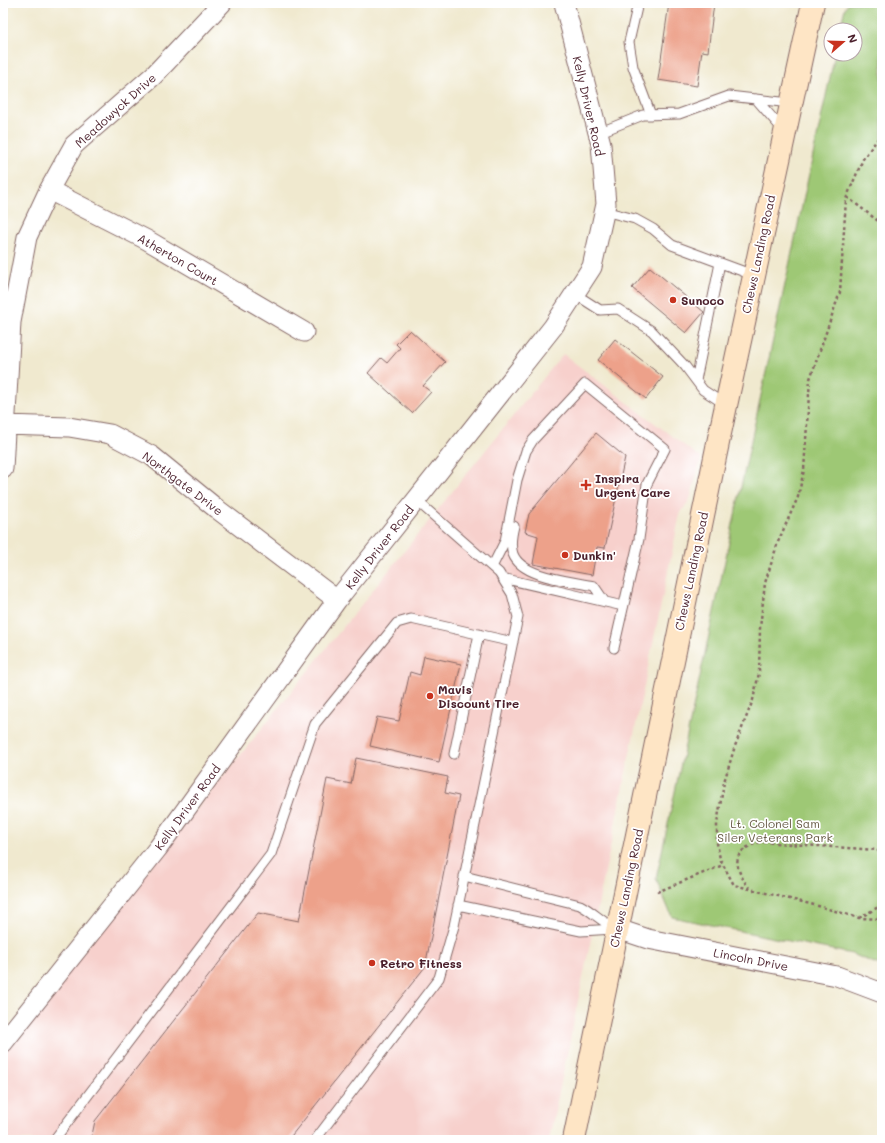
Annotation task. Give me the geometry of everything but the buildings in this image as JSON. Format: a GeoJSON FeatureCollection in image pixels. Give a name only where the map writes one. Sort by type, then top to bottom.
{"type":"FeatureCollection","features":[{"type":"Feature","properties":{"kind":"main road","name":"Chews Landing Road"},"geometry":{"type":"LineString","coordinates":[[574,1140],[726,405],[790,103],[813,3]]}},
{"type":"Feature","properties":{"kind":"street","name":"Kelly Driver Road"},"geometry":{"type":"LineString","coordinates":[[3,1043],[158,848],[337,600],[553,327],[592,267],[606,204],[601,144],[564,3]]}},
{"type":"Feature","properties":{"kind":"street","name":"Meadowyck Drive"},"geometry":{"type":"LineString","coordinates":[[3,469],[11,322],[27,237],[49,190],[74,145],[154,75],[213,6]]}},
{"type":"Feature","properties":{"kind":"street","name":"Atherton Court"},"geometry":{"type":"LineString","coordinates":[[49,190],[147,240],[304,332]]}},
{"type":"Feature","properties":{"kind":"street","name":"Northgate Drive"},"geometry":{"type":"LineString","coordinates":[[5,425],[69,427],[110,434],[152,456],[217,509],[337,600]]}},
{"type":"Feature","properties":{"kind":"street","name":"Lincoln Drive"},"geometry":{"type":"LineString","coordinates":[[618,929],[648,939],[837,976],[882,993]]}},
{"type":"Feature","properties":{"kind":"lane"},"geometry":{"type":"LineString","coordinates":[[638,3],[629,42],[633,67],[650,115]]}},
{"type":"Feature","properties":{"kind":"lane"},"geometry":{"type":"LineString","coordinates":[[598,133],[643,116],[679,114],[729,96],[790,103]]}},
{"type":"Feature","properties":{"kind":"lane"},"geometry":{"type":"LineString","coordinates":[[756,99],[784,131]]}},
{"type":"Feature","properties":{"kind":"lane"},"geometry":{"type":"LineString","coordinates":[[604,211],[635,219],[653,229],[672,245],[754,275]]}},
{"type":"Feature","properties":{"kind":"lane"},"geometry":{"type":"LineString","coordinates":[[696,380],[720,263]]}},
{"type":"Feature","properties":{"kind":"lane"},"geometry":{"type":"LineString","coordinates":[[575,294],[600,310],[618,310],[652,331],[685,366],[703,390],[726,405]]}},
{"type":"Feature","properties":{"kind":"lane"},"geometry":{"type":"LineString","coordinates":[[492,567],[505,541],[517,480],[526,451],[533,440],[585,384],[665,449],[647,484],[639,539],[614,648]]}},
{"type":"Feature","properties":{"kind":"lane"},"geometry":{"type":"LineString","coordinates":[[526,451],[512,536],[513,553],[521,566],[544,576],[594,586],[605,602]]}},
{"type":"Feature","properties":{"kind":"lane"},"geometry":{"type":"LineString","coordinates":[[315,1140],[439,978],[458,905],[518,617],[512,594],[502,578],[492,567],[416,500]]}},
{"type":"Feature","properties":{"kind":"lane"},"geometry":{"type":"LineString","coordinates":[[502,578],[623,606]]}},
{"type":"Feature","properties":{"kind":"lane"},"geometry":{"type":"LineString","coordinates":[[54,1140],[271,854],[315,724],[397,624],[411,619],[513,642]]}},
{"type":"Feature","properties":{"kind":"lane"},"geometry":{"type":"LineString","coordinates":[[454,754],[479,634]]}},
{"type":"Feature","properties":{"kind":"lane"},"geometry":{"type":"LineString","coordinates":[[464,876],[580,905],[593,912],[607,925],[618,929]]}},
{"type":"Feature","properties":{"kind":"lane"},"geometry":{"type":"LineString","coordinates":[[458,905],[581,931],[591,932],[606,928],[618,929]]}},
{"type":"Feature","properties":{"kind":"path"},"geometry":{"type":"LineString","coordinates":[[882,133],[863,159],[847,197],[842,245],[840,292],[810,379],[804,470],[798,497],[778,542],[765,583],[760,628],[759,672],[753,700],[735,746],[724,782],[717,824],[717,843],[723,865],[734,885],[818,906],[858,918],[882,919]]}},
{"type":"Feature","properties":{"kind":"path"},"geometry":{"type":"LineString","coordinates":[[847,197],[882,224]]}},
{"type":"Feature","properties":{"kind":"path"},"geometry":{"type":"LineString","coordinates":[[750,889],[741,877],[737,865],[739,853],[748,845],[761,842],[877,850],[882,854]]}},
{"type":"Feature","properties":{"kind":"path"},"geometry":{"type":"LineString","coordinates":[[657,892],[723,865]]}},
{"type":"Feature","properties":{"kind":"path"},"geometry":{"type":"LineString","coordinates":[[858,918],[882,905]]}},
{"type":"Feature","properties":{"kind":"shaded area"},"geometry":{"type":"Polygon","coordinates":[[[563,354],[701,458],[690,499],[680,514],[549,1140],[3,1140],[3,1050],[563,354]]]}},
{"type":"Feature","properties":{"kind":"green space","name":"Lt. Colonel Sam Siler Veterans Park"},"geometry":{"type":"Polygon","coordinates":[[[849,3],[882,3],[882,966],[852,954],[672,917],[656,879],[833,62],[863,62],[863,22],[842,22],[845,8],[849,3]]]}},
{"type":"Feature","properties":{"kind":"place","name":"Sunoco"},"geometry":{"type":"Point","coordinates":[673,300]}},
{"type":"Feature","properties":{"kind":"place","name":"Inspira Urgent Care"},"geometry":{"type":"Point","coordinates":[586,485]}},
{"type":"Feature","properties":{"kind":"place","name":"Dunkin'"},"geometry":{"type":"Point","coordinates":[565,555]}},
{"type":"Feature","properties":{"kind":"place","name":"Mavis Discount Tire"},"geometry":{"type":"Point","coordinates":[430,696]}},
{"type":"Feature","properties":{"kind":"place","name":"Retro Fitness"},"geometry":{"type":"Point","coordinates":[372,963]}}]}
